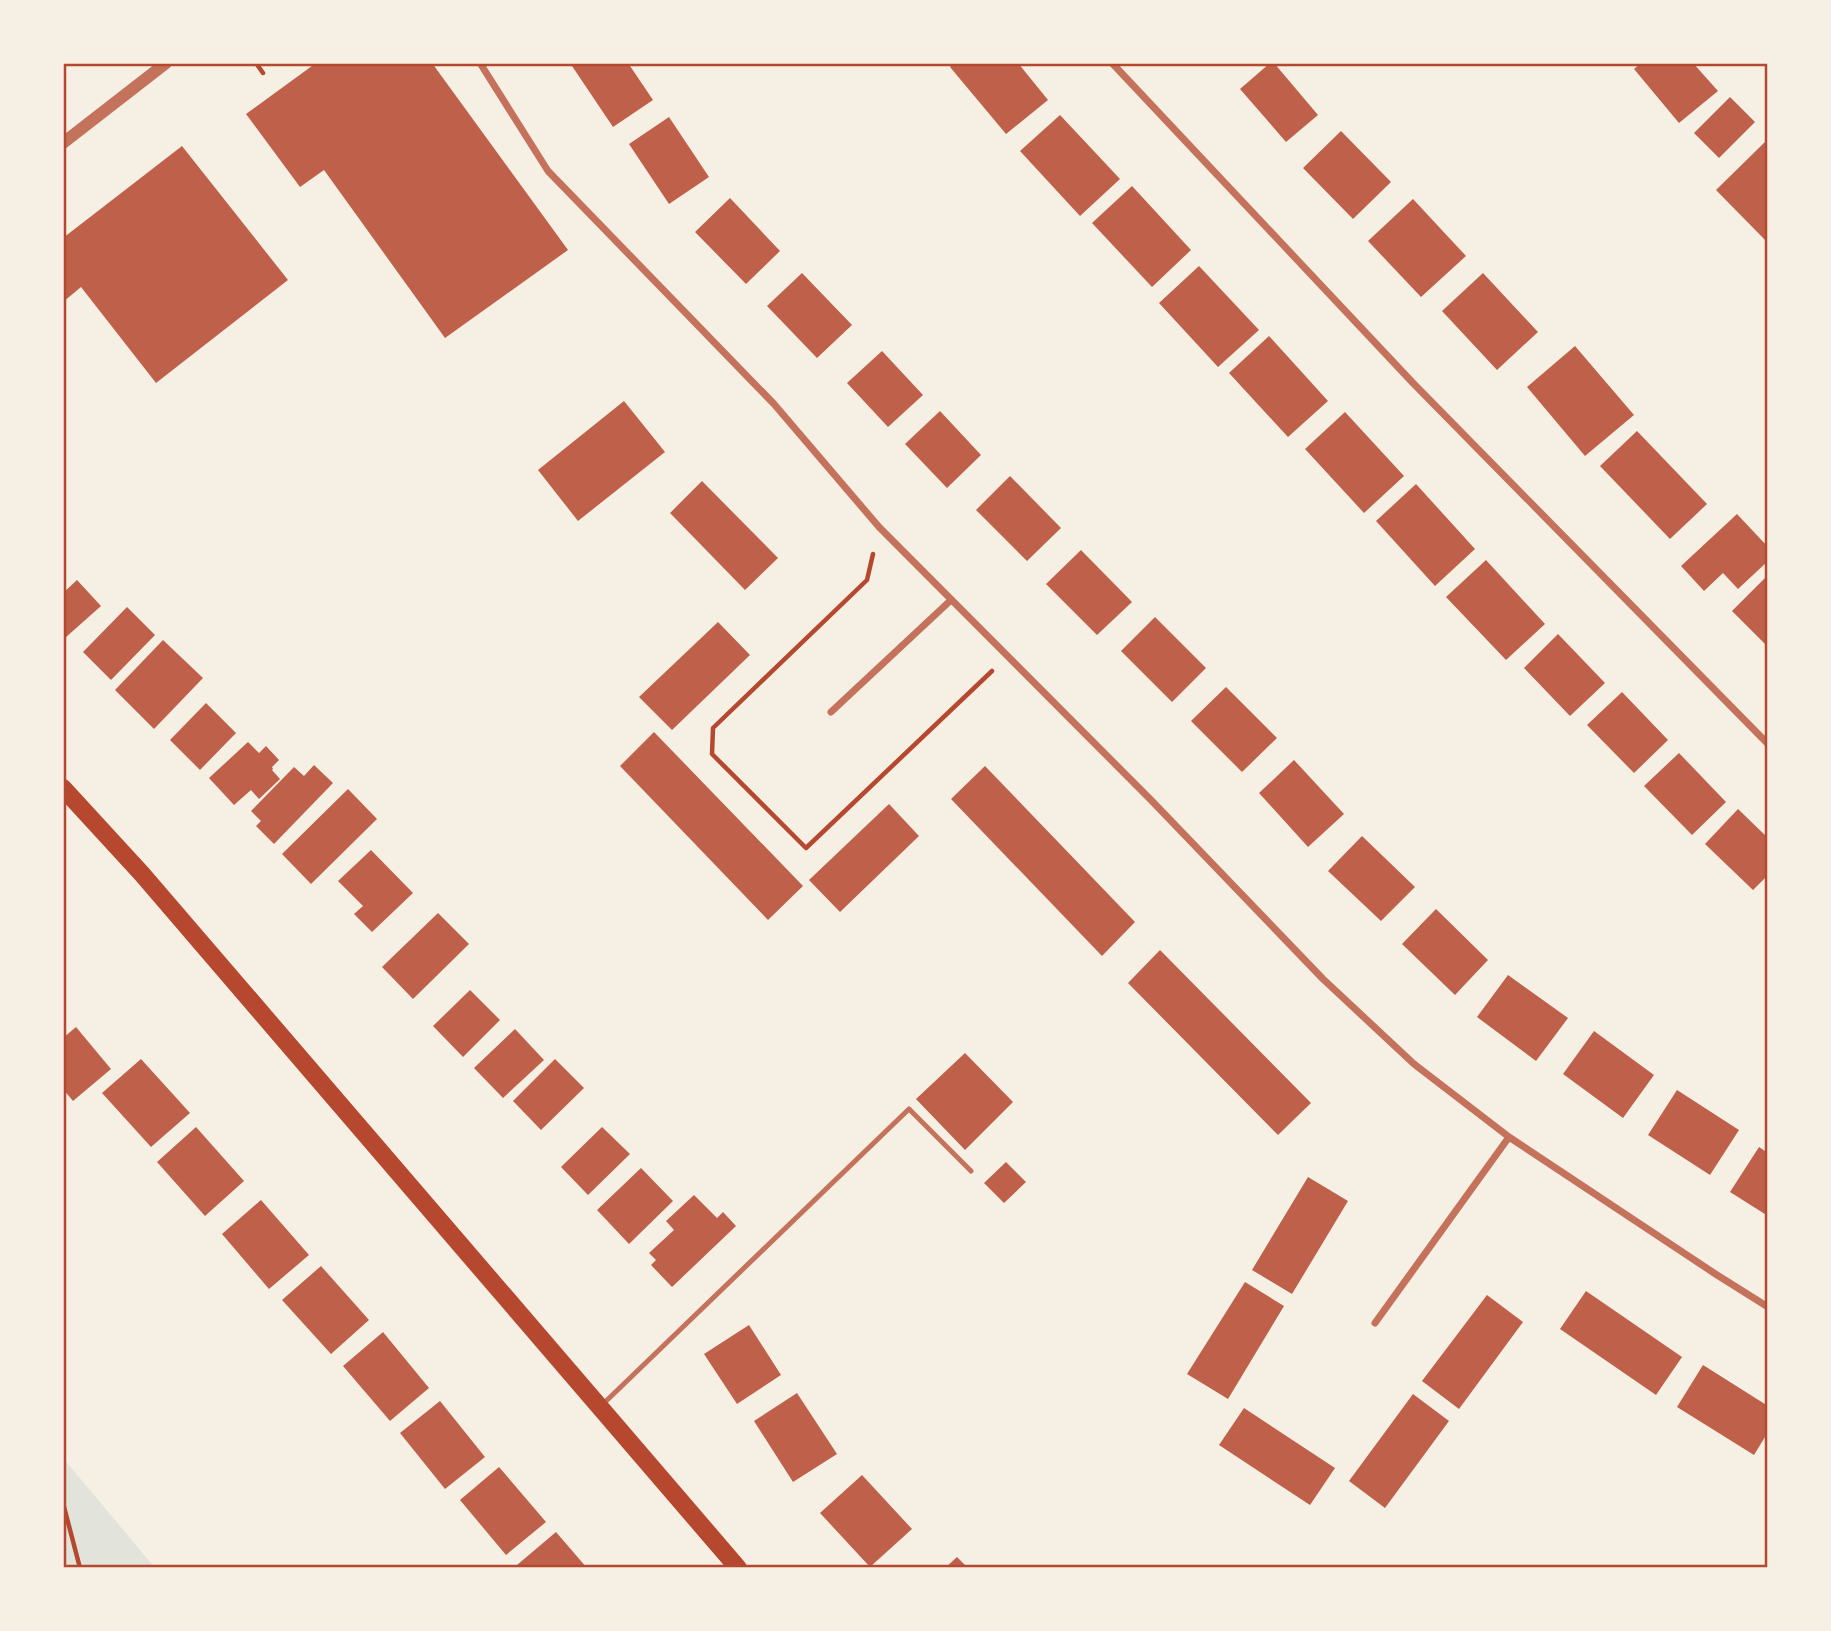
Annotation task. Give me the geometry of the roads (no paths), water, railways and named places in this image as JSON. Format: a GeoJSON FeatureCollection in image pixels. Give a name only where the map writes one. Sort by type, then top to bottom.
{"type":"FeatureCollection","features":[{"type":"Feature","properties":{"kind":"main road"},"geometry":{"type":"LineString","coordinates":[[63,788],[151,885],[738,1568]]}},
{"type":"Feature","properties":{"kind":"street"},"geometry":{"type":"LineString","coordinates":[[63,143],[166,63]]}},
{"type":"Feature","properties":{"kind":"street"},"geometry":{"type":"LineString","coordinates":[[480,63],[548,171],[774,404],[879,527],[1141,790],[1323,979],[1414,1064],[1509,1137],[1768,1307]]}},
{"type":"Feature","properties":{"kind":"street"},"geometry":{"type":"LineString","coordinates":[[1112,63],[1413,383],[1768,744]]}},
{"type":"Feature","properties":{"kind":"street"},"geometry":{"type":"LineString","coordinates":[[831,712],[951,600]]}},
{"type":"Feature","properties":{"kind":"street"},"geometry":{"type":"LineString","coordinates":[[1375,1323],[1509,1137]]}},
{"type":"Feature","properties":{"kind":"lane"},"geometry":{"type":"LineString","coordinates":[[600,1407],[909,1109],[971,1171]]}}]}
